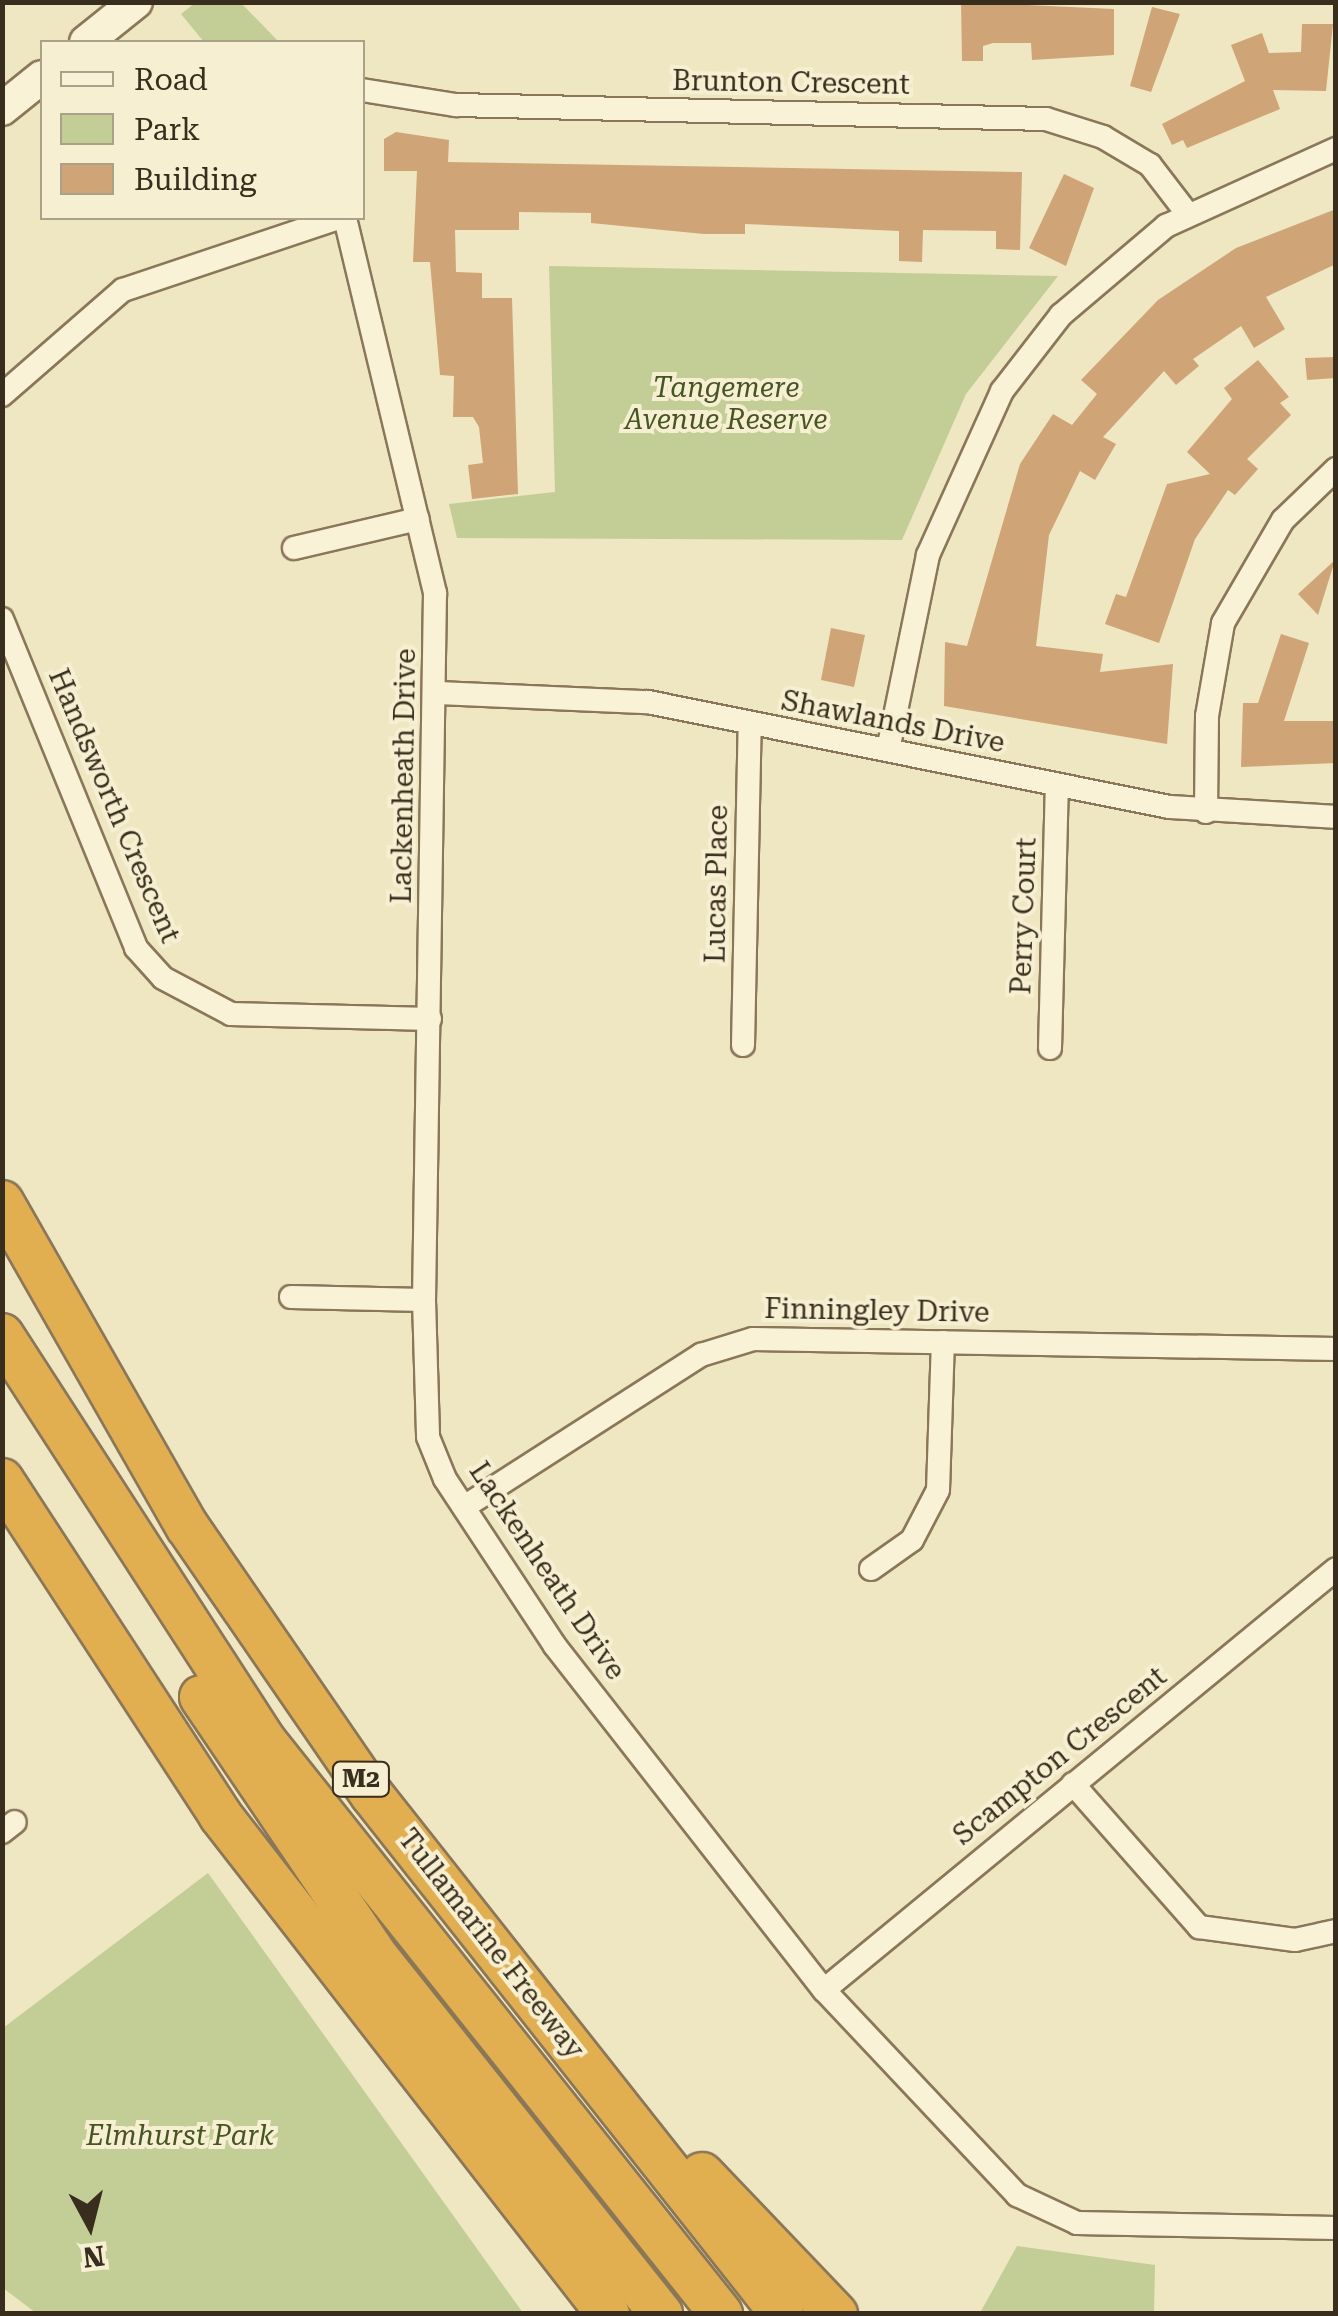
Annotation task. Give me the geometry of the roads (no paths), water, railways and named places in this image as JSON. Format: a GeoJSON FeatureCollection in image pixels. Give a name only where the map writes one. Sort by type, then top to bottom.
{"type":"FeatureCollection","features":[{"type":"Feature","properties":{"kind":"highway","name":"Tullamarine Freeway"},"geometry":{"type":"LineString","coordinates":[[2,1202],[186,1526],[372,1795],[782,2314]]}},
{"type":"Feature","properties":{"kind":"highway","name":"Tullamarine Freeway"},"geometry":{"type":"LineString","coordinates":[[2,1335],[264,1740],[720,2314]]}},
{"type":"Feature","properties":{"kind":"highway"},"geometry":{"type":"LineString","coordinates":[[2,1351],[122,1571],[280,1820],[661,2314]]}},
{"type":"Feature","properties":{"kind":"highway"},"geometry":{"type":"LineString","coordinates":[[2,1480],[220,1815],[606,2314]]}},
{"type":"Feature","properties":{"kind":"highway"},"geometry":{"type":"LineString","coordinates":[[542,2008],[836,2314]]}},
{"type":"Feature","properties":{"kind":"street"},"geometry":{"type":"LineString","coordinates":[[88,40],[136,2]]}},
{"type":"Feature","properties":{"kind":"street"},"geometry":{"type":"LineString","coordinates":[[2,109],[40,79]]}},
{"type":"Feature","properties":{"kind":"street","name":"Brunton Crescent"},"geometry":{"type":"LineString","coordinates":[[365,90],[456,104],[1046,120],[1103,136],[1150,165],[1186,212]]}},
{"type":"Feature","properties":{"kind":"street"},"geometry":{"type":"LineString","coordinates":[[888,750],[928,555],[982,426],[1060,316],[1186,212],[1336,149]]}},
{"type":"Feature","properties":{"kind":"street"},"geometry":{"type":"LineString","coordinates":[[2,395],[123,290],[335,220]]}},
{"type":"Feature","properties":{"kind":"street","name":"Lackenheath Drive"},"geometry":{"type":"LineString","coordinates":[[342,220],[435,592],[438,693],[424,1300],[428,1437],[464,1507],[555,1646],[824,1990],[1034,2206],[1076,2223],[1336,2228]]}},
{"type":"Feature","properties":{"kind":"street"},"geometry":{"type":"LineString","coordinates":[[1206,812],[1207,716],[1222,623],[1283,520],[1336,469]]}},
{"type":"Feature","properties":{"kind":"street"},"geometry":{"type":"LineString","coordinates":[[294,548],[418,519]]}},
{"type":"Feature","properties":{"kind":"street","name":"Handsworth Crescent"},"geometry":{"type":"LineString","coordinates":[[2,619],[136,948],[162,978],[231,1014],[430,1019]]}},
{"type":"Feature","properties":{"kind":"street","name":"Shawlands Drive"},"geometry":{"type":"LineString","coordinates":[[438,693],[648,702],[1057,786],[1206,812],[1336,817]]}},
{"type":"Feature","properties":{"kind":"street","name":"Lucas Place"},"geometry":{"type":"LineString","coordinates":[[743,1045],[750,724]]}},
{"type":"Feature","properties":{"kind":"street","name":"Perry Court"},"geometry":{"type":"LineString","coordinates":[[1050,1048],[1057,786]]}},
{"type":"Feature","properties":{"kind":"street"},"geometry":{"type":"LineString","coordinates":[[292,1297],[424,1300]]}},
{"type":"Feature","properties":{"kind":"street"},"geometry":{"type":"LineString","coordinates":[[871,1569],[912,1540],[938,1490],[942,1342]]}},
{"type":"Feature","properties":{"kind":"street","name":"Finningley Drive"},"geometry":{"type":"LineString","coordinates":[[464,1507],[726,1345],[942,1342],[1336,1348]]}},
{"type":"Feature","properties":{"kind":"street","name":"Scampton Crescent"},"geometry":{"type":"LineString","coordinates":[[824,1990],[1336,1569]]}},
{"type":"Feature","properties":{"kind":"street"},"geometry":{"type":"LineString","coordinates":[[1074,1784],[1200,1927],[1296,1940],[1336,1931]]}},
{"type":"Feature","properties":{"kind":"park label","name":"Tangemere Avenue Reserve"},"geometry":{"type":"Point","coordinates":[726,404]}},
{"type":"Feature","properties":{"kind":"park label","name":"Elmhurst Park"},"geometry":{"type":"Point","coordinates":[180,2136]}}]}
